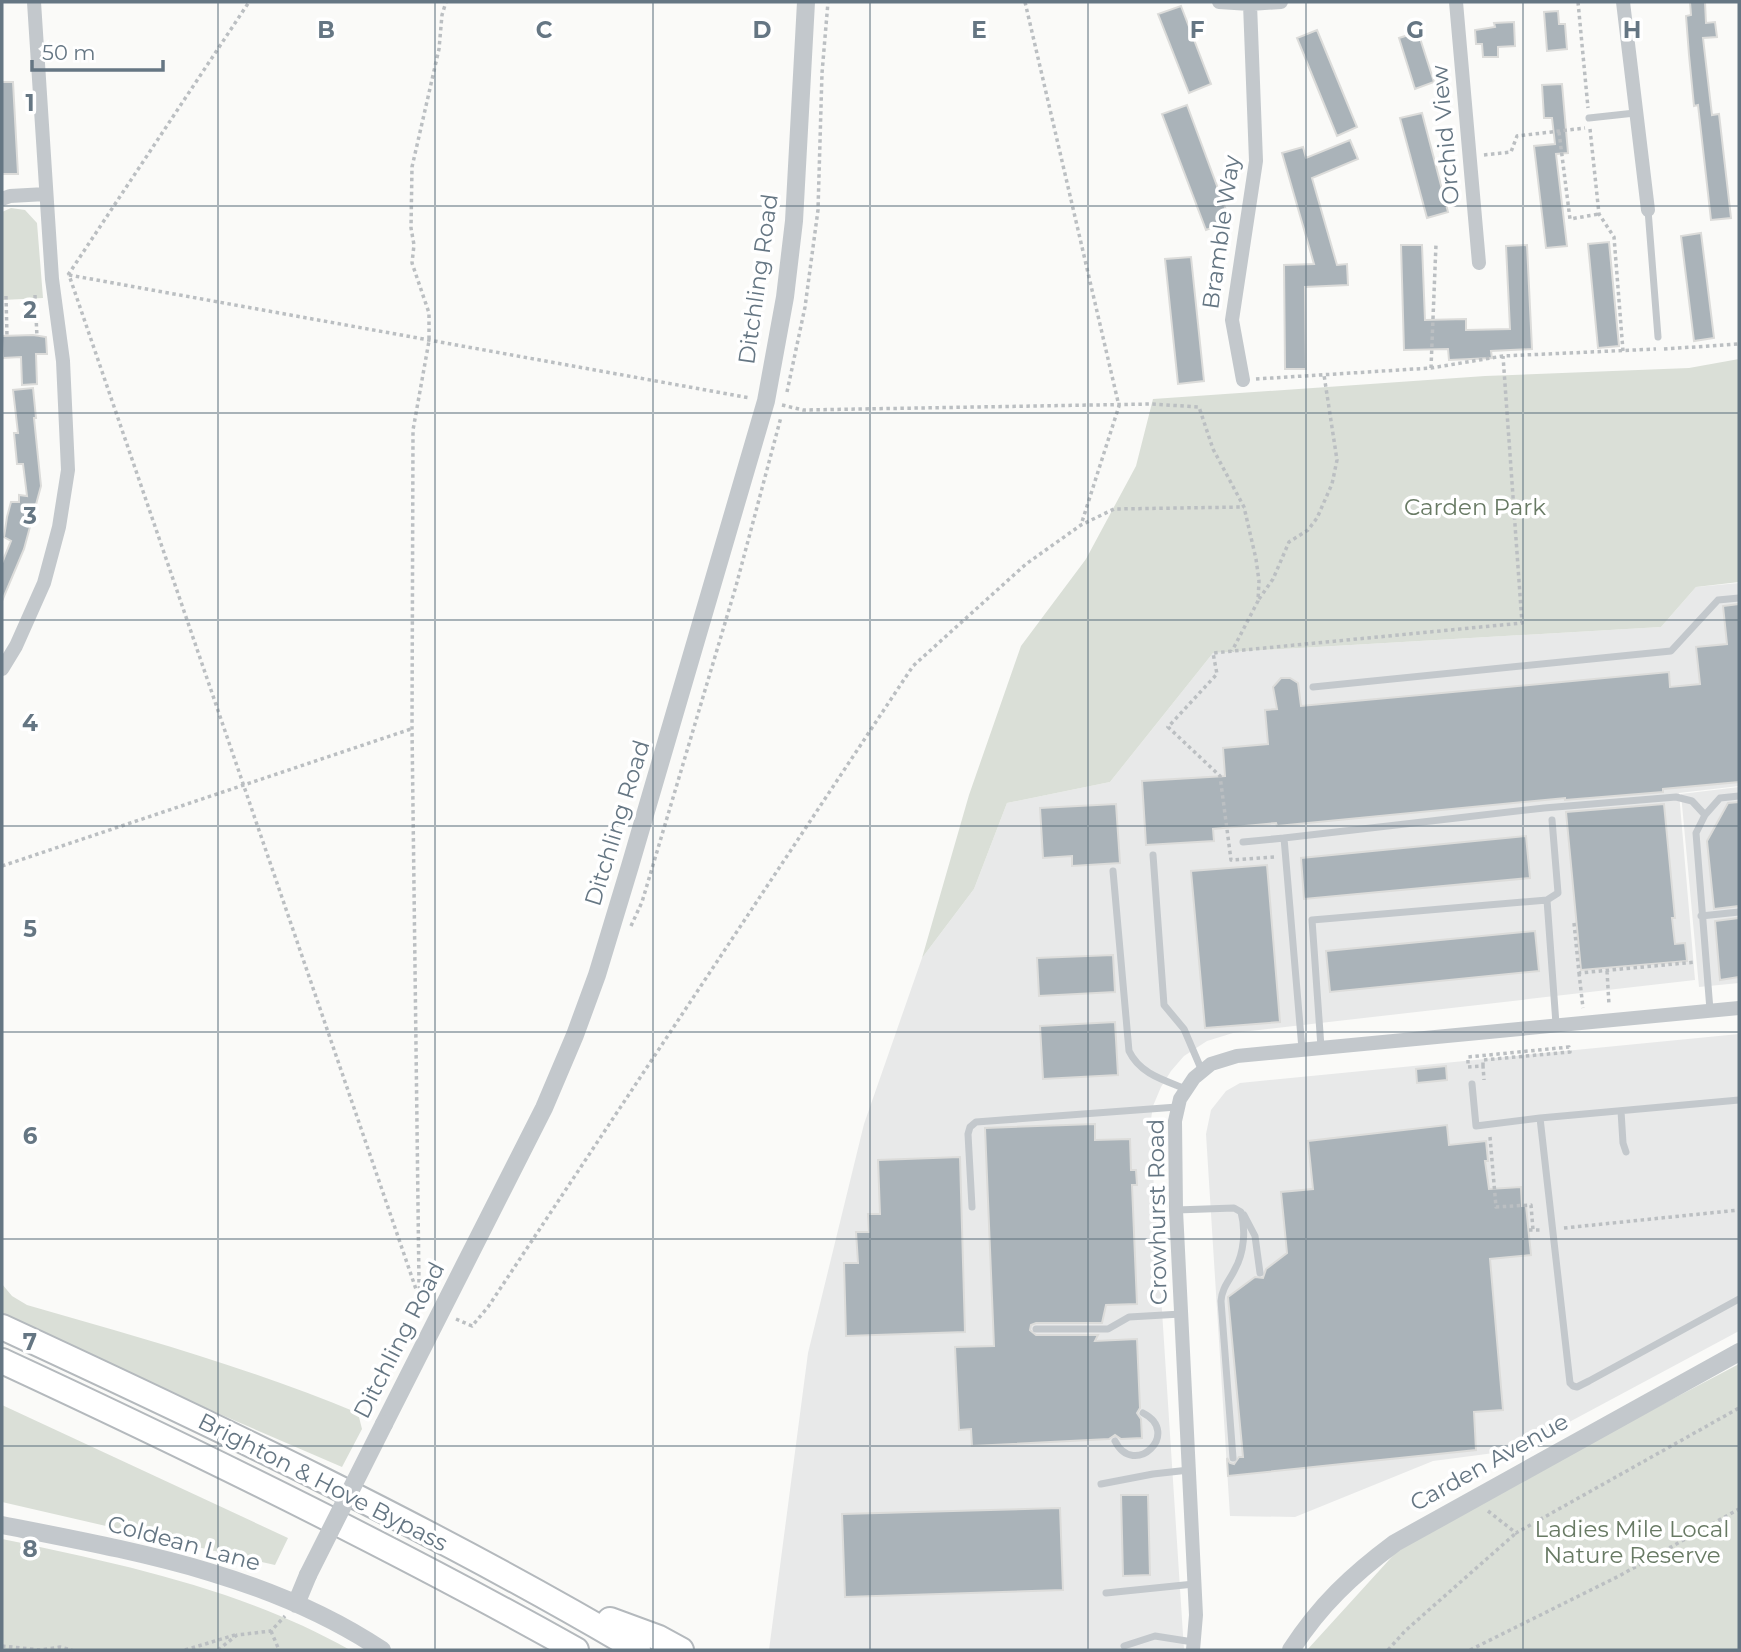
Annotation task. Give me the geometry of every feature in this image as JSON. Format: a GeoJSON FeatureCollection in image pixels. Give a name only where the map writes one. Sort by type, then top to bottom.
{"type":"FeatureCollection","features":[{"type":"Feature","properties":{"kind":"highway","name":"Brighton & Hove Bypass"},"geometry":{"type":"LineString","coordinates":[[2,1327],[297,1467],[538,1592],[638,1650]]}},
{"type":"Feature","properties":{"kind":"highway","name":"Brighton & Hove Bypass"},"geometry":{"type":"LineString","coordinates":[[2,1360],[168,1438],[453,1581],[576,1650]]}},
{"type":"Feature","properties":{"kind":"highway"},"geometry":{"type":"LineString","coordinates":[[538,1592],[659,1638],[681,1650]]}},
{"type":"Feature","properties":{"kind":"street"},"geometry":{"type":"LineString","coordinates":[[2,669],[16,646],[44,583],[64,500],[68,470],[63,361],[52,279],[34,2]]}},
{"type":"Feature","properties":{"kind":"street","name":"Ditchling Road"},"geometry":{"type":"LineString","coordinates":[[296,1604],[384,1424],[448,1317],[544,1108],[580,1023],[630,866],[766,401],[785,297],[794,221],[806,2]]}},
{"type":"Feature","properties":{"kind":"street"},"geometry":{"type":"LineString","coordinates":[[1219,2],[1282,2]]}},
{"type":"Feature","properties":{"kind":"street","name":"Orchid View"},"geometry":{"type":"LineString","coordinates":[[1456,2],[1479,264]]}},
{"type":"Feature","properties":{"kind":"street"},"geometry":{"type":"LineString","coordinates":[[1623,2],[1648,210]]}},
{"type":"Feature","properties":{"kind":"street","name":"Bramble Way"},"geometry":{"type":"LineString","coordinates":[[1243,380],[1232,320],[1256,161],[1250,4]]}},
{"type":"Feature","properties":{"kind":"street"},"geometry":{"type":"LineString","coordinates":[[2,199],[46,194]]}},
{"type":"Feature","properties":{"kind":"street","name":"Crowhurst Road"},"geometry":{"type":"LineString","coordinates":[[1194,1646],[1195,1584],[1176,1210],[1175,1121],[1177,1107],[1186,1090],[1202,1071],[1225,1059],[1302,1049],[1739,1007]]}},
{"type":"Feature","properties":{"kind":"street","name":"Carden Avenue"},"geometry":{"type":"LineString","coordinates":[[1291,1650],[1331,1596],[1360,1568],[1395,1543],[1739,1352]]}},
{"type":"Feature","properties":{"kind":"street","name":"Coldean Lane"},"geometry":{"type":"LineString","coordinates":[[2,1525],[154,1556],[206,1570],[296,1604],[382,1650]]}},
{"type":"Feature","properties":{"kind":"lane"},"geometry":{"type":"LineString","coordinates":[[1589,118],[1635,113]]}},
{"type":"Feature","properties":{"kind":"lane"},"geometry":{"type":"LineString","coordinates":[[1648,210],[1658,337]]}},
{"type":"Feature","properties":{"kind":"lane"},"geometry":{"type":"LineString","coordinates":[[1313,687],[1671,651],[1718,600],[1739,598]]}},
{"type":"Feature","properties":{"kind":"lane"},"geometry":{"type":"LineString","coordinates":[[1710,1010],[1696,833],[1705,815],[1720,798],[1739,796]]}},
{"type":"Feature","properties":{"kind":"lane"},"geometry":{"type":"LineString","coordinates":[[1243,842],[1544,808],[1676,797],[1692,802],[1705,815]]}},
{"type":"Feature","properties":{"kind":"lane"},"geometry":{"type":"LineString","coordinates":[[1321,1047],[1312,920],[1547,900],[1558,893],[1552,820]]}},
{"type":"Feature","properties":{"kind":"lane"},"geometry":{"type":"LineString","coordinates":[[1284,838],[1302,1049]]}},
{"type":"Feature","properties":{"kind":"lane"},"geometry":{"type":"LineString","coordinates":[[1153,855],[1164,1005],[1184,1029],[1202,1071]]}},
{"type":"Feature","properties":{"kind":"lane"},"geometry":{"type":"LineString","coordinates":[[1114,871],[1129,1051],[1136,1063],[1149,1073],[1186,1090]]}},
{"type":"Feature","properties":{"kind":"lane"},"geometry":{"type":"LineString","coordinates":[[1547,900],[1556,1024]]}},
{"type":"Feature","properties":{"kind":"lane"},"geometry":{"type":"LineString","coordinates":[[1701,916],[1739,912]]}},
{"type":"Feature","properties":{"kind":"lane"},"geometry":{"type":"LineString","coordinates":[[1472,1084],[1476,1126],[1739,1100]]}},
{"type":"Feature","properties":{"kind":"lane"},"geometry":{"type":"LineString","coordinates":[[972,1207],[968,1134],[970,1127],[976,1122],[1177,1107]]}},
{"type":"Feature","properties":{"kind":"lane"},"geometry":{"type":"LineString","coordinates":[[1621,1111],[1626,1152]]}},
{"type":"Feature","properties":{"kind":"lane"},"geometry":{"type":"LineString","coordinates":[[1540,1118],[1570,1383],[1573,1386],[1577,1387],[1599,1376],[1739,1299]]}},
{"type":"Feature","properties":{"kind":"lane"},"geometry":{"type":"LineString","coordinates":[[1176,1210],[1234,1208],[1241,1212],[1247,1218],[1255,1236],[1260,1273]]}},
{"type":"Feature","properties":{"kind":"lane"},"geometry":{"type":"LineString","coordinates":[[1233,1458],[1221,1301],[1223,1290],[1241,1256],[1244,1227],[1241,1212]]}},
{"type":"Feature","properties":{"kind":"lane"},"geometry":{"type":"LineString","coordinates":[[1036,1329],[1108,1329],[1129,1317],[1182,1314]]}},
{"type":"Feature","properties":{"kind":"lane"},"geometry":{"type":"LineString","coordinates":[[1115,1441],[1119,1448],[1132,1455],[1150,1450],[1156,1441],[1157,1429],[1152,1419],[1143,1413]]}},
{"type":"Feature","properties":{"kind":"lane"},"geometry":{"type":"LineString","coordinates":[[1101,1484],[1189,1470]]}},
{"type":"Feature","properties":{"kind":"lane"},"geometry":{"type":"LineString","coordinates":[[1106,1593],[1195,1584]]}},
{"type":"Feature","properties":{"kind":"lane"},"geometry":{"type":"LineString","coordinates":[[1125,1646],[1155,1636],[1194,1646]]}},
{"type":"Feature","properties":{"kind":"path"},"geometry":{"type":"LineString","coordinates":[[69,275],[249,2]]}},
{"type":"Feature","properties":{"kind":"path"},"geometry":{"type":"LineString","coordinates":[[422,1305],[419,1284],[412,729],[413,430],[429,341],[429,313],[412,263],[412,167],[439,49],[446,2]]}},
{"type":"Feature","properties":{"kind":"path"},"geometry":{"type":"LineString","coordinates":[[1025,2],[1119,406],[1081,525]]}},
{"type":"Feature","properties":{"kind":"path"},"geometry":{"type":"LineString","coordinates":[[1578,2],[1589,118]]}},
{"type":"Feature","properties":{"kind":"path"},"geometry":{"type":"LineString","coordinates":[[1470,157],[1511,152],[1517,136],[1590,127],[1599,214],[1614,237],[1623,351]]}},
{"type":"Feature","properties":{"kind":"path"},"geometry":{"type":"LineString","coordinates":[[1559,131],[1570,219],[1599,214]]}},
{"type":"Feature","properties":{"kind":"path"},"geometry":{"type":"LineString","coordinates":[[1431,368],[1436,244]]}},
{"type":"Feature","properties":{"kind":"path"},"geometry":{"type":"LineString","coordinates":[[69,275],[422,1305],[472,1326],[488,1307],[913,666],[1026,564],[1081,525],[1114,509],[1244,507]]}},
{"type":"Feature","properties":{"kind":"path"},"geometry":{"type":"LineString","coordinates":[[52,279],[69,275],[735,395]]}},
{"type":"Feature","properties":{"kind":"path"},"geometry":{"type":"LineString","coordinates":[[35,295],[37,337]]}},
{"type":"Feature","properties":{"kind":"path"},"geometry":{"type":"LineString","coordinates":[[6,296],[7,336]]}},
{"type":"Feature","properties":{"kind":"path"},"geometry":{"type":"LineString","coordinates":[[1243,380],[1431,368],[1503,356],[1739,344]]}},
{"type":"Feature","properties":{"kind":"path"},"geometry":{"type":"LineString","coordinates":[[1288,881],[1279,878],[1278,857],[1231,860],[1220,776],[1168,727],[1217,674],[1213,653],[1522,623],[1503,356]]}},
{"type":"Feature","properties":{"kind":"path"},"geometry":{"type":"LineString","coordinates":[[1232,651],[1258,601],[1273,579],[1289,542],[1308,530],[1317,518],[1332,484],[1337,460],[1324,375]]}},
{"type":"Feature","properties":{"kind":"path"},"geometry":{"type":"LineString","coordinates":[[803,410],[1151,404],[1199,407],[1213,449],[1244,507],[1256,559],[1258,601]]}},
{"type":"Feature","properties":{"kind":"path"},"geometry":{"type":"LineString","coordinates":[[2,866],[412,729]]}},
{"type":"Feature","properties":{"kind":"path"},"geometry":{"type":"LineString","coordinates":[[1574,923],[1583,1008]]}},
{"type":"Feature","properties":{"kind":"path"},"geometry":{"type":"LineString","coordinates":[[1579,973],[1705,961]]}},
{"type":"Feature","properties":{"kind":"path"},"geometry":{"type":"LineString","coordinates":[[1607,971],[1609,1005]]}},
{"type":"Feature","properties":{"kind":"path"},"geometry":{"type":"LineString","coordinates":[[1483,1066],[1468,1067],[1468,1057],[1569,1047],[1570,1052],[1483,1060],[1485,1083]]}},
{"type":"Feature","properties":{"kind":"path"},"geometry":{"type":"LineString","coordinates":[[1489,1125],[1496,1207],[1531,1205],[1531,1230],[1739,1210]]}},
{"type":"Feature","properties":{"kind":"path"},"geometry":{"type":"LineString","coordinates":[[1388,1650],[1405,1631],[1516,1532],[1739,1408]]}},
{"type":"Feature","properties":{"kind":"path"},"geometry":{"type":"LineString","coordinates":[[1473,1499],[1516,1532]]}},
{"type":"Feature","properties":{"kind":"path"},"geometry":{"type":"LineString","coordinates":[[1470,1650],[1619,1576],[1739,1509]]}},
{"type":"Feature","properties":{"kind":"path"},"geometry":{"type":"LineString","coordinates":[[186,1650],[237,1635],[271,1631],[296,1604]]}},
{"type":"Feature","properties":{"kind":"path"},"geometry":{"type":"LineString","coordinates":[[271,1631],[279,1650]]}},
{"type":"Feature","properties":{"kind":"path"},"geometry":{"type":"LineString","coordinates":[[218,1650],[237,1635]]}},
{"type":"Feature","properties":{"kind":"path"},"geometry":{"type":"LineString","coordinates":[[2,1646],[40,1650],[60,1647],[72,1650]]}},
{"type":"Feature","properties":{"kind":"shaded area"},"geometry":{"type":"Polygon","coordinates":[[[1739,583],[1739,786],[1679,793],[1695,980],[1233,1033],[1207,1041],[1184,1056],[1161,1087],[1153,1106],[1150,1126],[1184,1650],[769,1650],[808,1353],[864,1124],[922,958],[974,889],[1007,803],[1110,782],[1213,653],[1661,627],[1696,587],[1739,583]]]}},
{"type":"Feature","properties":{"kind":"shaded area"},"geometry":{"type":"Polygon","coordinates":[[[1739,787],[1739,983],[1699,987],[1681,794],[1739,787]]]}},
{"type":"Feature","properties":{"kind":"shaded area"},"geometry":{"type":"Polygon","coordinates":[[[1739,1034],[1739,1331],[1517,1450],[1433,1461],[1295,1517],[1230,1516],[1206,1134],[1211,1110],[1226,1091],[1240,1083],[1739,1034]]]}},
{"type":"Feature","properties":{"kind":"green space"},"geometry":{"type":"Polygon","coordinates":[[[11,208],[25,210],[37,223],[43,298],[2,300],[2,212],[11,208]]]}},
{"type":"Feature","properties":{"kind":"green space","name":"Carden Park"},"geometry":{"type":"Polygon","coordinates":[[[1739,359],[1739,582],[1696,587],[1661,627],[1213,653],[1110,782],[1007,803],[974,889],[922,958],[969,795],[1021,646],[1086,559],[1136,466],[1153,399],[1485,376],[1689,368],[1739,359]]]}},
{"type":"Feature","properties":{"kind":"green space"},"geometry":{"type":"Polygon","coordinates":[[[2,1284],[12,1296],[27,1305],[236,1367],[358,1413],[362,1429],[342,1467],[2,1320],[2,1284]]]}},
{"type":"Feature","properties":{"kind":"green space","name":"Ladies Mile Local Nature Reserve"},"geometry":{"type":"Polygon","coordinates":[[[1739,1364],[1739,1650],[1307,1650],[1409,1538],[1739,1364]]]}},
{"type":"Feature","properties":{"kind":"green space"},"geometry":{"type":"Polygon","coordinates":[[[2,1405],[288,1538],[275,1565],[2,1502],[2,1405]]]}},
{"type":"Feature","properties":{"kind":"green space"},"geometry":{"type":"Polygon","coordinates":[[[2,1539],[136,1569],[224,1595],[267,1610],[350,1650],[2,1650],[2,1539]]]}},
{"type":"Feature","properties":{"kind":"building"},"geometry":{"type":"Polygon","coordinates":[[[1690,2],[1705,2],[1706,23],[1715,22],[1717,37],[1703,38],[1712,115],[1719,114],[1731,218],[1711,220],[1698,105],[1694,106],[1689,55],[1686,16],[1691,15],[1690,2]]]}},
{"type":"Feature","properties":{"kind":"building"},"geometry":{"type":"Polygon","coordinates":[[[1181,6],[1211,84],[1189,93],[1158,14],[1181,6]]]}},
{"type":"Feature","properties":{"kind":"building"},"geometry":{"type":"Polygon","coordinates":[[[1558,11],[1559,24],[1565,24],[1567,49],[1547,51],[1544,12],[1558,11]]]}},
{"type":"Feature","properties":{"kind":"building"},"geometry":{"type":"Polygon","coordinates":[[[1514,22],[1515,46],[1498,47],[1498,57],[1483,57],[1482,44],[1476,44],[1475,30],[1495,27],[1494,23],[1514,22]]]}},
{"type":"Feature","properties":{"kind":"building"},"geometry":{"type":"Polygon","coordinates":[[[1317,30],[1357,127],[1337,136],[1297,38],[1317,30]]]}},
{"type":"Feature","properties":{"kind":"building"},"geometry":{"type":"Polygon","coordinates":[[[1418,32],[1434,82],[1415,89],[1399,38],[1418,32]]]}},
{"type":"Feature","properties":{"kind":"building"},"geometry":{"type":"Polygon","coordinates":[[[2,82],[13,82],[18,174],[2,174],[2,82]]]}},
{"type":"Feature","properties":{"kind":"building"},"geometry":{"type":"Polygon","coordinates":[[[1562,84],[1568,153],[1556,154],[1567,246],[1546,248],[1534,146],[1555,144],[1552,118],[1544,118],[1542,85],[1562,84]]]}},
{"type":"Feature","properties":{"kind":"building"},"geometry":{"type":"Polygon","coordinates":[[[1187,105],[1230,221],[1206,230],[1162,114],[1187,105]]]}},
{"type":"Feature","properties":{"kind":"building"},"geometry":{"type":"Polygon","coordinates":[[[1422,113],[1448,212],[1427,218],[1400,118],[1422,113]]]}},
{"type":"Feature","properties":{"kind":"building"},"geometry":{"type":"Polygon","coordinates":[[[1350,140],[1358,159],[1312,178],[1337,265],[1347,264],[1348,285],[1305,287],[1306,369],[1285,369],[1284,265],[1314,264],[1282,153],[1303,147],[1306,158],[1350,140]]]}},
{"type":"Feature","properties":{"kind":"building"},"geometry":{"type":"Polygon","coordinates":[[[1701,233],[1714,338],[1694,341],[1681,236],[1701,233]]]}},
{"type":"Feature","properties":{"kind":"building"},"geometry":{"type":"Polygon","coordinates":[[[1609,242],[1619,346],[1598,348],[1588,244],[1609,242]]]}},
{"type":"Feature","properties":{"kind":"building"},"geometry":{"type":"Polygon","coordinates":[[[1401,245],[1422,245],[1425,320],[1466,319],[1466,330],[1510,329],[1506,246],[1527,245],[1532,349],[1491,351],[1492,358],[1449,360],[1448,349],[1404,350],[1401,245]]]}},
{"type":"Feature","properties":{"kind":"building"},"geometry":{"type":"Polygon","coordinates":[[[1191,257],[1204,381],[1178,384],[1165,259],[1191,257]]]}},
{"type":"Feature","properties":{"kind":"building"},"geometry":{"type":"Polygon","coordinates":[[[2,336],[46,337],[47,354],[36,354],[37,384],[22,385],[21,357],[3,358],[2,336]]]}},
{"type":"Feature","properties":{"kind":"building"},"geometry":{"type":"Polygon","coordinates":[[[33,388],[41,486],[24,549],[2,601],[2,563],[11,541],[4,537],[7,517],[11,502],[19,502],[19,495],[27,496],[23,464],[17,464],[14,433],[18,433],[13,390],[33,388]]]}},
{"type":"Feature","properties":{"kind":"building"},"geometry":{"type":"Polygon","coordinates":[[[1739,604],[1739,782],[1663,789],[1663,792],[1565,798],[1277,826],[1276,823],[1213,829],[1214,841],[1146,845],[1142,781],[1225,776],[1223,748],[1268,744],[1265,710],[1277,709],[1273,687],[1281,678],[1290,678],[1298,683],[1301,706],[1669,672],[1670,687],[1700,684],[1696,647],[1727,644],[1723,606],[1739,604]]]}},
{"type":"Feature","properties":{"kind":"building"},"geometry":{"type":"Polygon","coordinates":[[[1739,802],[1739,906],[1714,909],[1707,841],[1728,803],[1739,802]]]}},
{"type":"Feature","properties":{"kind":"building"},"geometry":{"type":"Polygon","coordinates":[[[1116,804],[1120,863],[1072,866],[1072,856],[1043,858],[1040,808],[1116,804]]]}},
{"type":"Feature","properties":{"kind":"building"},"geometry":{"type":"Polygon","coordinates":[[[1664,804],[1675,944],[1685,943],[1687,961],[1581,970],[1566,812],[1664,804]]]}},
{"type":"Feature","properties":{"kind":"building"},"geometry":{"type":"Polygon","coordinates":[[[1526,836],[1530,878],[1304,899],[1301,858],[1526,836]]]}},
{"type":"Feature","properties":{"kind":"building"},"geometry":{"type":"Polygon","coordinates":[[[1267,865],[1280,1022],[1205,1028],[1191,871],[1267,865]]]}},
{"type":"Feature","properties":{"kind":"building"},"geometry":{"type":"Polygon","coordinates":[[[1739,918],[1739,977],[1720,980],[1715,921],[1739,918]]]}},
{"type":"Feature","properties":{"kind":"building"},"geometry":{"type":"Polygon","coordinates":[[[1535,931],[1539,971],[1330,992],[1326,951],[1535,931]]]}},
{"type":"Feature","properties":{"kind":"building"},"geometry":{"type":"Polygon","coordinates":[[[1113,955],[1115,992],[1039,996],[1037,958],[1113,955]]]}},
{"type":"Feature","properties":{"kind":"building"},"geometry":{"type":"Polygon","coordinates":[[[1115,1022],[1118,1075],[1043,1079],[1040,1026],[1115,1022]]]}},
{"type":"Feature","properties":{"kind":"building"},"geometry":{"type":"Polygon","coordinates":[[[1446,1066],[1447,1080],[1417,1083],[1416,1069],[1446,1066]]]}},
{"type":"Feature","properties":{"kind":"building"},"geometry":{"type":"Polygon","coordinates":[[[1095,1124],[1095,1140],[1130,1139],[1131,1170],[1136,1170],[1137,1185],[1132,1185],[1137,1304],[1106,1305],[1102,1323],[1036,1323],[1031,1325],[1030,1330],[1036,1335],[1098,1335],[1095,1341],[1137,1339],[1140,1408],[1137,1413],[1141,1419],[1142,1438],[1121,1439],[1115,1435],[1109,1439],[972,1446],[971,1429],[959,1430],[955,1347],[994,1346],[985,1128],[1095,1124]]]}},
{"type":"Feature","properties":{"kind":"building"},"geometry":{"type":"Polygon","coordinates":[[[1447,1125],[1449,1145],[1486,1141],[1488,1161],[1485,1161],[1489,1189],[1521,1187],[1522,1206],[1526,1206],[1531,1255],[1490,1259],[1503,1410],[1474,1412],[1476,1450],[1228,1476],[1227,1458],[1234,1464],[1239,1457],[1243,1457],[1228,1297],[1255,1277],[1263,1278],[1266,1269],[1287,1253],[1281,1192],[1313,1189],[1308,1141],[1447,1125]]]}},
{"type":"Feature","properties":{"kind":"building"},"geometry":{"type":"Polygon","coordinates":[[[960,1157],[965,1332],[846,1336],[844,1263],[858,1263],[856,1232],[869,1232],[868,1214],[880,1214],[878,1160],[960,1157]]]}},
{"type":"Feature","properties":{"kind":"building"},"geometry":{"type":"Polygon","coordinates":[[[1121,1495],[1148,1495],[1150,1575],[1123,1576],[1121,1495]]]}},
{"type":"Feature","properties":{"kind":"building"},"geometry":{"type":"Polygon","coordinates":[[[1060,1508],[1063,1590],[845,1597],[842,1514],[1060,1508]]]}}]}
